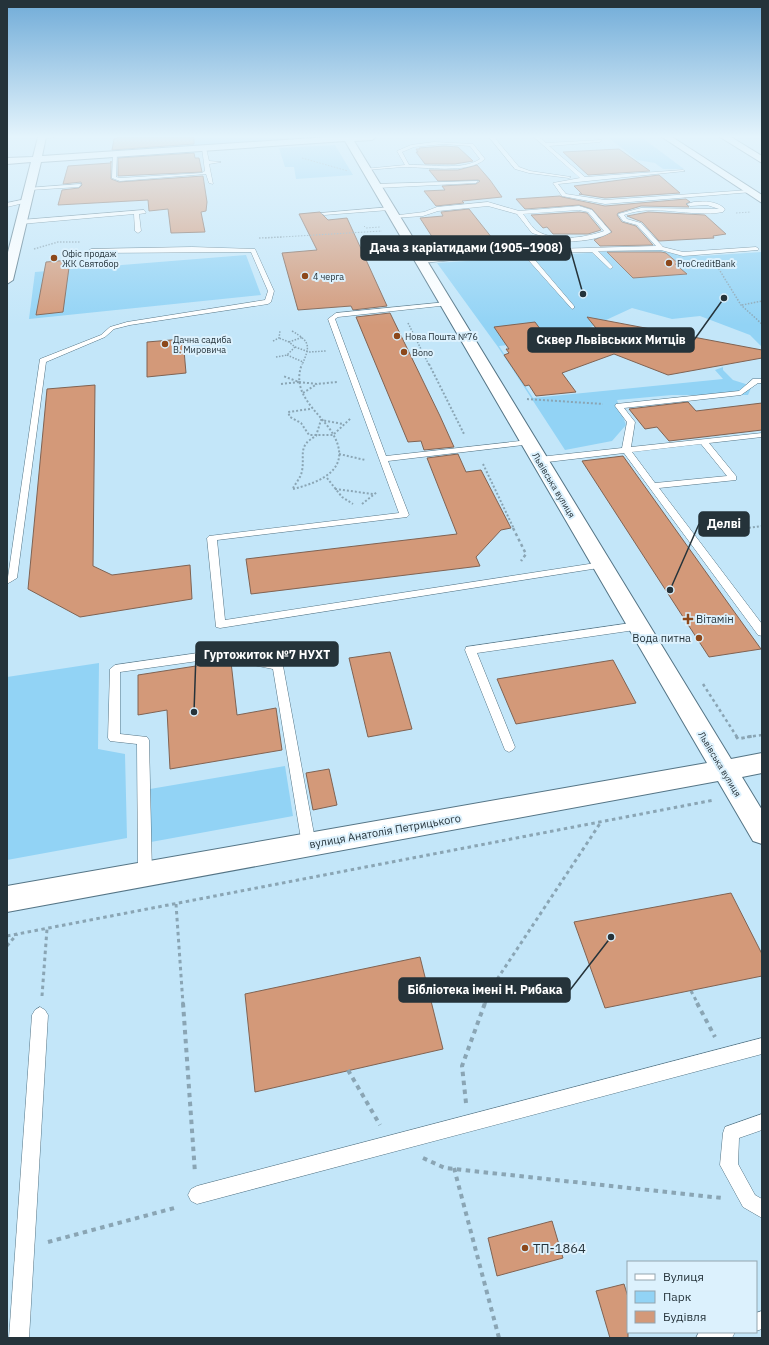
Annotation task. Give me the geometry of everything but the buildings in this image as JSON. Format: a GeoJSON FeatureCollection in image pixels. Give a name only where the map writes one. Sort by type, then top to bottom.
{"type":"FeatureCollection","features":[{"type":"Feature","properties":{"kind":"street","name":"Львівська вулиця"},"geometry":{"type":"LineString","coordinates":[[385,200],[762,833]]}},
{"type":"Feature","properties":{"kind":"street"},"geometry":{"type":"LineString","coordinates":[[7,280],[26,201]]}},
{"type":"Feature","properties":{"kind":"street","name":"вулиця Анатолія Петрицького"},"geometry":{"type":"LineString","coordinates":[[7,899],[762,763]]}},
{"type":"Feature","properties":{"kind":"lane"},"geometry":{"type":"LineString","coordinates":[[593,200],[606,202],[638,200]]}},
{"type":"Feature","properties":{"kind":"lane"},"geometry":{"type":"LineString","coordinates":[[7,206],[26,201]]}},
{"type":"Feature","properties":{"kind":"lane"},"geometry":{"type":"LineString","coordinates":[[423,214],[437,209],[508,203]]}},
{"type":"Feature","properties":{"kind":"lane"},"geometry":{"type":"LineString","coordinates":[[488,204],[519,213],[579,208],[590,211],[608,232],[604,239]]}},
{"type":"Feature","properties":{"kind":"lane"},"geometry":{"type":"LineString","coordinates":[[661,248],[639,224],[625,220],[620,216],[634,211],[658,209],[710,212],[721,211],[722,209],[710,204],[690,204]]}},
{"type":"Feature","properties":{"kind":"lane"},"geometry":{"type":"LineString","coordinates":[[136,212],[138,231]]}},
{"type":"Feature","properties":{"kind":"lane"},"geometry":{"type":"LineString","coordinates":[[21,222],[144,212]]}},
{"type":"Feature","properties":{"kind":"lane"},"geometry":{"type":"LineString","coordinates":[[324,213],[395,216],[436,213]]}},
{"type":"Feature","properties":{"kind":"lane"},"geometry":{"type":"LineString","coordinates":[[519,213],[534,232],[558,239]]}},
{"type":"Feature","properties":{"kind":"lane"},"geometry":{"type":"LineString","coordinates":[[526,240],[604,239],[614,250]]}},
{"type":"Feature","properties":{"kind":"lane"},"geometry":{"type":"LineString","coordinates":[[508,253],[508,250],[514,247],[597,244]]}},
{"type":"Feature","properties":{"kind":"lane"},"geometry":{"type":"LineString","coordinates":[[421,261],[525,252],[661,248],[683,254],[756,249]]}},
{"type":"Feature","properties":{"kind":"lane"},"geometry":{"type":"LineString","coordinates":[[7,581],[12,578],[43,361],[103,336],[112,328],[129,323],[268,302],[271,292],[253,250],[192,249],[91,251]]}},
{"type":"Feature","properties":{"kind":"lane"},"geometry":{"type":"LineString","coordinates":[[594,251],[610,267]]}},
{"type":"Feature","properties":{"kind":"lane"},"geometry":{"type":"LineString","coordinates":[[525,252],[572,307]]}},
{"type":"Feature","properties":{"kind":"lane"},"geometry":{"type":"LineString","coordinates":[[447,304],[336,315],[331,319],[404,515],[212,538],[220,624],[602,565]]}},
{"type":"Feature","properties":{"kind":"lane"},"geometry":{"type":"LineString","coordinates":[[619,406],[741,393],[760,383]]}},
{"type":"Feature","properties":{"kind":"lane"},"geometry":{"type":"LineString","coordinates":[[619,406],[631,422],[626,450],[762,632]]}},
{"type":"Feature","properties":{"kind":"lane"},"geometry":{"type":"LineString","coordinates":[[539,460],[762,435]]}},
{"type":"Feature","properties":{"kind":"lane"},"geometry":{"type":"LineString","coordinates":[[384,459],[529,442]]}},
{"type":"Feature","properties":{"kind":"lane"},"geometry":{"type":"LineString","coordinates":[[654,486],[733,478],[703,442]]}},
{"type":"Feature","properties":{"kind":"lane"},"geometry":{"type":"LineString","coordinates":[[509,747],[470,650],[638,626]]}},
{"type":"Feature","properties":{"kind":"lane"},"geometry":{"type":"LineString","coordinates":[[145,874],[143,740],[114,738],[115,669],[219,654],[278,666],[309,845]]}},
{"type":"Feature","properties":{"kind":"lane"},"geometry":{"type":"LineString","coordinates":[[20,1338],[40,1016]]}},
{"type":"Feature","properties":{"kind":"lane"},"geometry":{"type":"LineString","coordinates":[[197,1195],[762,1046]]}},
{"type":"Feature","properties":{"kind":"lane"},"geometry":{"type":"LineString","coordinates":[[755,1205],[729,1165],[731,1133],[762,1122]]}},
{"type":"Feature","properties":{"kind":"lane"},"geometry":{"type":"LineString","coordinates":[[706,1338],[722,1333]]}},
{"type":"Feature","properties":{"kind":"path"},"geometry":{"type":"LineString","coordinates":[[709,252],[741,305],[762,324]]}},
{"type":"Feature","properties":{"kind":"path"},"geometry":{"type":"LineString","coordinates":[[741,305],[762,301]]}},
{"type":"Feature","properties":{"kind":"path"},"geometry":{"type":"LineString","coordinates":[[273,341],[278,338],[280,331]]}},
{"type":"Feature","properties":{"kind":"path"},"geometry":{"type":"LineString","coordinates":[[292,331],[304,336],[309,347],[309,352],[303,362],[300,382],[303,393],[310,410],[333,435],[338,454],[338,465],[327,478],[293,489],[302,472],[301,451],[310,438],[316,436]]}},
{"type":"Feature","properties":{"kind":"path"},"geometry":{"type":"LineString","coordinates":[[289,342],[304,336]]}},
{"type":"Feature","properties":{"kind":"path"},"geometry":{"type":"LineString","coordinates":[[278,338],[289,342],[295,347],[309,352],[328,351]]}},
{"type":"Feature","properties":{"kind":"path"},"geometry":{"type":"LineString","coordinates":[[287,355],[295,347]]}},
{"type":"Feature","properties":{"kind":"path"},"geometry":{"type":"LineString","coordinates":[[276,357],[287,355],[303,362]]}},
{"type":"Feature","properties":{"kind":"path"},"geometry":{"type":"LineString","coordinates":[[283,376],[300,382]]}},
{"type":"Feature","properties":{"kind":"path"},"geometry":{"type":"LineString","coordinates":[[281,384],[300,382],[317,384],[337,382]]}},
{"type":"Feature","properties":{"kind":"path"},"geometry":{"type":"LineString","coordinates":[[303,393],[317,384]]}},
{"type":"Feature","properties":{"kind":"path"},"geometry":{"type":"LineString","coordinates":[[522,399],[571,401],[619,406]]}},
{"type":"Feature","properties":{"kind":"path"},"geometry":{"type":"LineString","coordinates":[[310,410],[288,412],[290,417],[298,419],[309,435],[333,435],[352,416]]}},
{"type":"Feature","properties":{"kind":"path"},"geometry":{"type":"LineString","coordinates":[[320,420],[343,424]]}},
{"type":"Feature","properties":{"kind":"path"},"geometry":{"type":"LineString","coordinates":[[316,436],[320,420]]}},
{"type":"Feature","properties":{"kind":"path"},"geometry":{"type":"LineString","coordinates":[[338,454],[367,461]]}},
{"type":"Feature","properties":{"kind":"path"},"geometry":{"type":"LineString","coordinates":[[327,478],[334,489],[348,502],[360,506]]}},
{"type":"Feature","properties":{"kind":"path"},"geometry":{"type":"LineString","coordinates":[[334,489],[374,494]]}},
{"type":"Feature","properties":{"kind":"path"},"geometry":{"type":"LineString","coordinates":[[690,535],[762,526]]}},
{"type":"Feature","properties":{"kind":"path"},"geometry":{"type":"LineString","coordinates":[[738,739],[762,735]]}},
{"type":"Feature","properties":{"kind":"path"},"geometry":{"type":"LineString","coordinates":[[7,936],[719,799]]}},
{"type":"Feature","properties":{"kind":"path"},"geometry":{"type":"LineString","coordinates":[[468,1123],[462,1066],[490,990],[601,822]]}},
{"type":"Feature","properties":{"kind":"path"},"geometry":{"type":"LineString","coordinates":[[26,1248],[188,1204],[197,1195],[176,904]]}},
{"type":"Feature","properties":{"kind":"path"},"geometry":{"type":"LineString","coordinates":[[40,1016],[47,929]]}},
{"type":"Feature","properties":{"kind":"path"},"geometry":{"type":"LineString","coordinates":[[7,946],[17,934]]}},
{"type":"Feature","properties":{"kind":"path"},"geometry":{"type":"LineString","coordinates":[[691,990],[724,1056]]}},
{"type":"Feature","properties":{"kind":"path"},"geometry":{"type":"LineString","coordinates":[[348,1070],[391,1144],[445,1168],[755,1205]]}},
{"type":"Feature","properties":{"kind":"path"},"geometry":{"type":"LineString","coordinates":[[454,1168],[498,1338]]}},
{"type":"Feature","properties":{"kind":"green space"},"geometry":{"type":"Polygon","coordinates":[[[661,248],[701,256],[762,252],[762,347],[750,335],[700,316],[672,319],[632,308],[567,338],[499,346],[533,398],[723,379],[715,370],[723,367],[723,370],[733,380],[752,386],[748,395],[672,395],[617,400],[626,425],[612,441],[565,450],[498,347],[437,263],[661,248]]]}},
{"type":"Feature","properties":{"kind":"green space"},"geometry":{"type":"Polygon","coordinates":[[[246,255],[261,295],[29,319],[35,272],[246,255]]]}},
{"type":"Feature","properties":{"kind":"green space"},"geometry":{"type":"Polygon","coordinates":[[[99,663],[98,749],[125,754],[127,838],[7,860],[7,677],[99,663]]]}},
{"type":"Feature","properties":{"kind":"green space"},"geometry":{"type":"Polygon","coordinates":[[[285,766],[293,816],[151,842],[150,789],[285,766]]]}},
{"type":"Feature","properties":{"kind":"place","name":"Офіс продаж ЖК Святобор"},"geometry":{"type":"Point","coordinates":[54,258]}},
{"type":"Feature","properties":{"kind":"place","name":"ProCreditBank"},"geometry":{"type":"Point","coordinates":[669,263]}},
{"type":"Feature","properties":{"kind":"place","name":"4 черга"},"geometry":{"type":"Point","coordinates":[305,276]}},
{"type":"Feature","properties":{"kind":"place","name":"Дача з каріатидами (1905–1908)"},"geometry":{"type":"Point","coordinates":[583,294]}},
{"type":"Feature","properties":{"kind":"place","name":"Сквер Львівських Митців"},"geometry":{"type":"Point","coordinates":[724,298]}},
{"type":"Feature","properties":{"kind":"place","name":"Нова Пошта №76"},"geometry":{"type":"Point","coordinates":[397,336]}},
{"type":"Feature","properties":{"kind":"place","name":"Дачна садиба В. Мировича"},"geometry":{"type":"Point","coordinates":[165,344]}},
{"type":"Feature","properties":{"kind":"place","name":"Bono"},"geometry":{"type":"Point","coordinates":[404,352]}},
{"type":"Feature","properties":{"kind":"place","name":"Делві"},"geometry":{"type":"Point","coordinates":[670,590]}},
{"type":"Feature","properties":{"kind":"place","name":"Вітамін"},"geometry":{"type":"Point","coordinates":[688,619]}},
{"type":"Feature","properties":{"kind":"place","name":"Вода питна"},"geometry":{"type":"Point","coordinates":[699,638]}},
{"type":"Feature","properties":{"kind":"place","name":"Гуртожиток №7 НУХТ"},"geometry":{"type":"Point","coordinates":[194,712]}},
{"type":"Feature","properties":{"kind":"place","name":"Бібліотека імені Н. Рибака"},"geometry":{"type":"Point","coordinates":[611,937]}},
{"type":"Feature","properties":{"kind":"place","name":"ТП-1864"},"geometry":{"type":"Point","coordinates":[525,1248]}}]}
